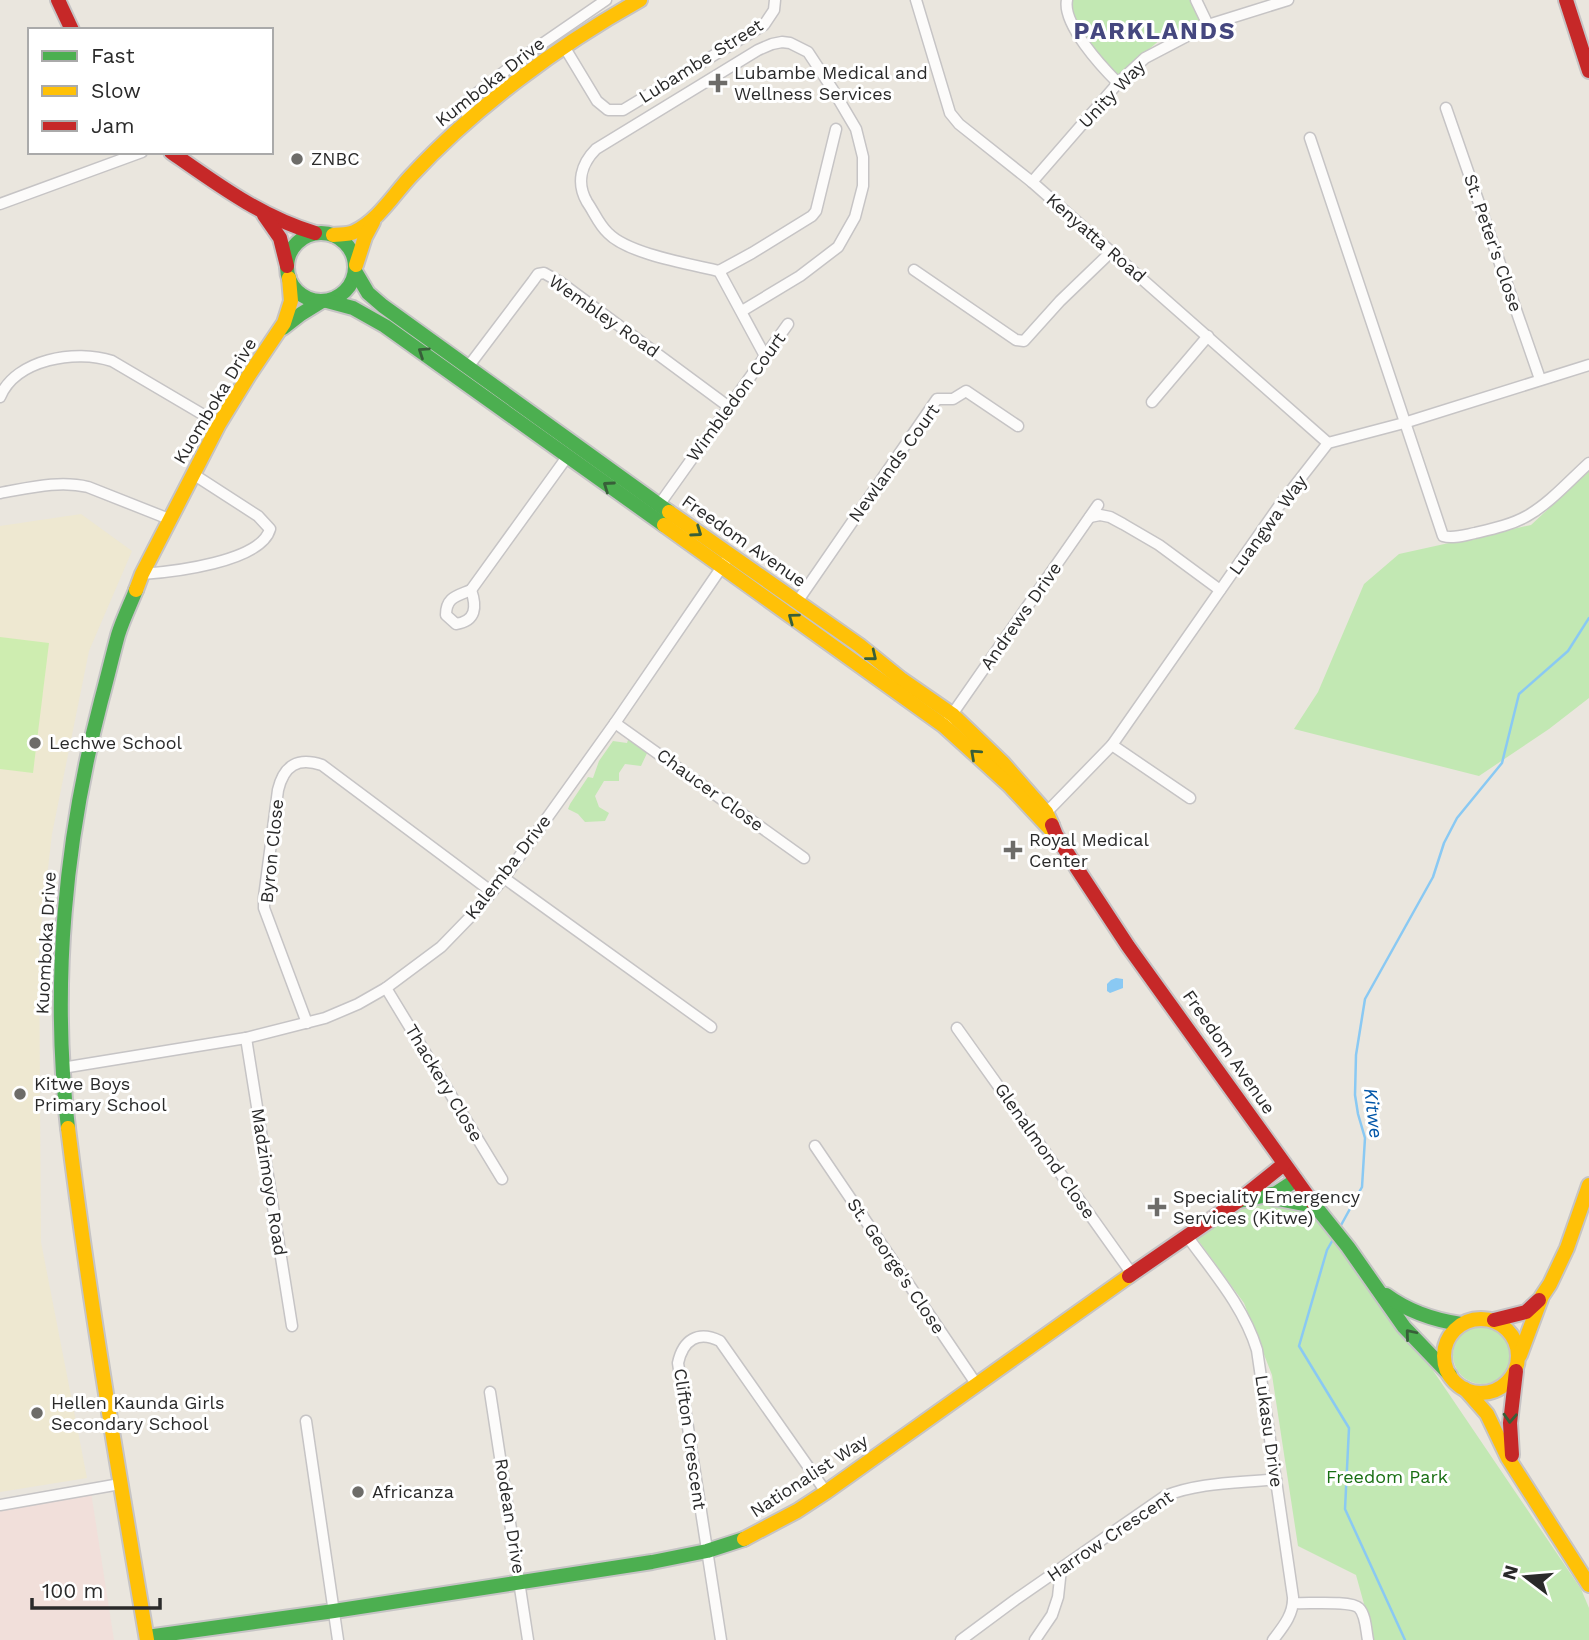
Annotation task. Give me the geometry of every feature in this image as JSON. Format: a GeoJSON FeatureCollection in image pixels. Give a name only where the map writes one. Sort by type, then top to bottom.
{"type":"FeatureCollection","features":[{"type":"Feature","properties":{"kind":"main road"},"geometry":{"type":"LineString","coordinates":[[58,0],[71,28]]}},
{"type":"Feature","properties":{"kind":"main road","name":"Kumboka Drive"},"geometry":{"type":"LineString","coordinates":[[333,235],[357,231],[468,122],[533,70],[640,0]]}},
{"type":"Feature","properties":{"kind":"main road"},"geometry":{"type":"LineString","coordinates":[[1566,0],[1589,71]]}},
{"type":"Feature","properties":{"kind":"main road"},"geometry":{"type":"LineString","coordinates":[[174,154],[263,213],[291,226],[333,235],[342,240],[354,256],[355,269],[378,312]]}},
{"type":"Feature","properties":{"kind":"main road","name":"Kumboka Drive"},"geometry":{"type":"LineString","coordinates":[[355,269],[365,237],[379,211]]}},
{"type":"Feature","properties":{"kind":"main road"},"geometry":{"type":"LineString","coordinates":[[263,213],[280,238],[293,287],[301,295],[311,300],[378,312]]}},
{"type":"Feature","properties":{"kind":"main road"},"geometry":{"type":"LineString","coordinates":[[280,331],[291,300],[288,257],[298,242],[315,233]]}},
{"type":"Feature","properties":{"kind":"main road"},"geometry":{"type":"LineString","coordinates":[[280,331],[324,301],[344,293],[350,286],[355,269]]}},
{"type":"Feature","properties":{"kind":"main road","name":"Freedom Avenue"},"geometry":{"type":"LineString","coordinates":[[378,312],[468,368],[534,415],[659,505],[726,561],[797,602],[859,645],[948,720],[1009,785],[1043,816],[1128,946],[1284,1164],[1349,1246],[1399,1321],[1450,1376]]}},
{"type":"Feature","properties":{"kind":"main road","name":"Freedom Avenue"},"geometry":{"type":"LineString","coordinates":[[378,312],[483,396],[567,457],[726,561],[948,720]]}},
{"type":"Feature","properties":{"kind":"main road","name":"Kuomboka Drive"},"geometry":{"type":"LineString","coordinates":[[147,1639],[81,1232],[66,1109],[62,1068],[60,976],[70,866],[90,743],[120,632],[142,574],[219,424],[280,331]]}},
{"type":"Feature","properties":{"kind":"main road"},"geometry":{"type":"LineString","coordinates":[[483,396],[534,415]]}},
{"type":"Feature","properties":{"kind":"main road","name":"Nationalist Way"},"geometry":{"type":"LineString","coordinates":[[147,1639],[652,1562],[707,1551],[747,1538],[826,1492],[1238,1201],[1284,1164]]}},
{"type":"Feature","properties":{"kind":"main road"},"geometry":{"type":"LineString","coordinates":[[1238,1201],[1280,1191],[1296,1180]]}},
{"type":"Feature","properties":{"kind":"main road"},"geometry":{"type":"LineString","coordinates":[[1589,1185],[1567,1248],[1542,1296],[1526,1312],[1494,1320],[1477,1318],[1461,1324],[1447,1342],[1444,1353],[1450,1376],[1487,1414],[1508,1458],[1589,1585]]}},
{"type":"Feature","properties":{"kind":"main road"},"geometry":{"type":"LineString","coordinates":[[1265,1196],[1315,1206]]}},
{"type":"Feature","properties":{"kind":"main road","name":"Freedom Avenue"},"geometry":{"type":"LineString","coordinates":[[1376,1287],[1397,1304],[1413,1312],[1431,1319],[1461,1324]]}},
{"type":"Feature","properties":{"kind":"main road"},"geometry":{"type":"LineString","coordinates":[[1465,1389],[1485,1393],[1504,1385],[1511,1378],[1542,1296]]}},
{"type":"Feature","properties":{"kind":"main road"},"geometry":{"type":"LineString","coordinates":[[1494,1320],[1510,1331],[1515,1340],[1517,1364],[1510,1405],[1509,1432],[1514,1467]]}},
{"type":"Feature","properties":{"kind":"street"},"geometry":{"type":"LineString","coordinates":[[468,122],[468,100],[523,57],[606,0]]}},
{"type":"Feature","properties":{"kind":"street","name":"Lubambe Street"},"geometry":{"type":"LineString","coordinates":[[565,48],[597,101],[608,110],[623,110],[764,24],[771,17],[775,0]]}},
{"type":"Feature","properties":{"kind":"street","name":"Kenyatta Road"},"geometry":{"type":"LineString","coordinates":[[915,0],[950,113],[959,124],[1032,182],[1328,443]]}},
{"type":"Feature","properties":{"kind":"street"},"geometry":{"type":"LineString","coordinates":[[1067,0],[1067,10],[1086,47],[1118,83]]}},
{"type":"Feature","properties":{"kind":"street"},"geometry":{"type":"LineString","coordinates":[[1196,0],[1208,24]]}},
{"type":"Feature","properties":{"kind":"street","name":"Unity Way"},"geometry":{"type":"LineString","coordinates":[[1032,182],[1118,83],[1145,58],[1208,24],[1288,0]]}},
{"type":"Feature","properties":{"kind":"street"},"geometry":{"type":"LineString","coordinates":[[742,311],[800,276],[838,247],[855,217],[863,186],[863,158],[856,129],[808,52],[782,42],[758,50],[588,156],[580,180],[583,195],[614,239],[644,252],[719,271],[812,216],[816,211],[836,129]]}},
{"type":"Feature","properties":{"kind":"street"},"geometry":{"type":"LineString","coordinates":[[523,57],[533,70]]}},
{"type":"Feature","properties":{"kind":"street","name":"St. Peter's Close"},"geometry":{"type":"LineString","coordinates":[[1446,108],[1540,379]]}},
{"type":"Feature","properties":{"kind":"street"},"geometry":{"type":"LineString","coordinates":[[1310,138],[1441,534],[1445,537],[1477,532],[1527,516],[1589,463]]}},
{"type":"Feature","properties":{"kind":"street"},"geometry":{"type":"LineString","coordinates":[[0,204],[137,154]]}},
{"type":"Feature","properties":{"kind":"street"},"geometry":{"type":"LineString","coordinates":[[914,270],[1016,340],[1024,341],[1060,301],[1111,252]]}},
{"type":"Feature","properties":{"kind":"street"},"geometry":{"type":"LineString","coordinates":[[719,271],[765,356]]}},
{"type":"Feature","properties":{"kind":"street","name":"Wembley Road"},"geometry":{"type":"LineString","coordinates":[[468,368],[538,274],[544,273],[729,407]]}},
{"type":"Feature","properties":{"kind":"street","name":"Wimbledon Court"},"geometry":{"type":"LineString","coordinates":[[659,505],[788,324]]}},
{"type":"Feature","properties":{"kind":"street"},"geometry":{"type":"LineString","coordinates":[[1152,402],[1208,336]]}},
{"type":"Feature","properties":{"kind":"street"},"geometry":{"type":"LineString","coordinates":[[0,397],[15,377],[27,369],[62,357],[93,356],[112,361],[219,424]]}},
{"type":"Feature","properties":{"kind":"street"},"geometry":{"type":"LineString","coordinates":[[1328,443],[1404,423],[1589,365]]}},
{"type":"Feature","properties":{"kind":"street","name":"Newlands Court"},"geometry":{"type":"LineString","coordinates":[[797,602],[937,399],[953,399],[966,391],[1018,426]]}},
{"type":"Feature","properties":{"kind":"street","name":"Luangwa Way"},"geometry":{"type":"LineString","coordinates":[[1043,816],[1112,745],[1279,506],[1328,443]]}},
{"type":"Feature","properties":{"kind":"street"},"geometry":{"type":"LineString","coordinates":[[471,590],[567,457]]}},
{"type":"Feature","properties":{"kind":"street"},"geometry":{"type":"LineString","coordinates":[[142,574],[181,570],[227,560],[264,542],[270,529],[258,516],[193,474]]}},
{"type":"Feature","properties":{"kind":"street"},"geometry":{"type":"LineString","coordinates":[[0,491],[76,485],[88,487],[169,519]]}},
{"type":"Feature","properties":{"kind":"street","name":"Andrews Drive"},"geometry":{"type":"LineString","coordinates":[[948,720],[1098,505]]}},
{"type":"Feature","properties":{"kind":"street"},"geometry":{"type":"LineString","coordinates":[[1090,517],[1110,517],[1123,524],[1159,545],[1220,590]]}},
{"type":"Feature","properties":{"kind":"street","name":"Kalemba Drive"},"geometry":{"type":"LineString","coordinates":[[62,1068],[246,1038],[325,1018],[386,988],[441,947],[504,878],[726,561]]}},
{"type":"Feature","properties":{"kind":"street","name":"Chaucer Close"},"geometry":{"type":"LineString","coordinates":[[615,723],[804,858]]}},
{"type":"Feature","properties":{"kind":"street"},"geometry":{"type":"LineString","coordinates":[[1112,745],[1190,798]]}},
{"type":"Feature","properties":{"kind":"street","name":"Byron Close"},"geometry":{"type":"LineString","coordinates":[[307,1023],[264,908],[278,790],[281,777],[287,769],[296,763],[312,761],[322,765],[492,892]]}},
{"type":"Feature","properties":{"kind":"street"},"geometry":{"type":"LineString","coordinates":[[504,878],[711,1027]]}},
{"type":"Feature","properties":{"kind":"street","name":"Thackery Close"},"geometry":{"type":"LineString","coordinates":[[386,988],[502,1179]]}},
{"type":"Feature","properties":{"kind":"street","name":"Glenalmond Close"},"geometry":{"type":"LineString","coordinates":[[957,1028],[1132,1274]]}},
{"type":"Feature","properties":{"kind":"street","name":"Madzimoyo Road"},"geometry":{"type":"LineString","coordinates":[[246,1038],[292,1326]]}},
{"type":"Feature","properties":{"kind":"street","name":"St. George's Close"},"geometry":{"type":"LineString","coordinates":[[815,1146],[977,1385]]}},
{"type":"Feature","properties":{"kind":"street","name":"Lukasu Drive"},"geometry":{"type":"LineString","coordinates":[[1187,1236],[1238,1309],[1254,1341],[1293,1604]]}},
{"type":"Feature","properties":{"kind":"street","name":"Clifton Crescent"},"geometry":{"type":"LineString","coordinates":[[721,1640],[678,1363],[685,1343],[699,1337],[712,1337],[720,1341],[826,1492]]}},
{"type":"Feature","properties":{"kind":"street","name":"Rodean Drive"},"geometry":{"type":"LineString","coordinates":[[490,1392],[528,1640]]}},
{"type":"Feature","properties":{"kind":"street"},"geometry":{"type":"LineString","coordinates":[[306,1421],[338,1640]]}},
{"type":"Feature","properties":{"kind":"street","name":"Harrow Crescent"},"geometry":{"type":"LineString","coordinates":[[961,1640],[1165,1496],[1196,1487],[1276,1479]]}},
{"type":"Feature","properties":{"kind":"street"},"geometry":{"type":"LineString","coordinates":[[0,1505],[120,1485]]}},
{"type":"Feature","properties":{"kind":"street"},"geometry":{"type":"LineString","coordinates":[[1035,1640],[1052,1615],[1058,1597],[1061,1569]]}},
{"type":"Feature","properties":{"kind":"street"},"geometry":{"type":"LineString","coordinates":[[1273,1640],[1289,1618],[1293,1604],[1356,1605],[1363,1615],[1368,1640]]}},
{"type":"Feature","properties":{"kind":"shaded area"},"geometry":{"type":"Polygon","coordinates":[[[81,514],[132,551],[89,651],[52,834],[39,945],[41,1242],[87,1478],[0,1492],[0,526],[81,514]]]}},
{"type":"Feature","properties":{"kind":"shaded area"},"geometry":{"type":"Polygon","coordinates":[[[91,1492],[114,1640],[0,1640],[0,1508],[91,1492]]]}},
{"type":"Feature","properties":{"kind":"green space"},"geometry":{"type":"Polygon","coordinates":[[[1070,0],[1190,0],[1201,23],[1167,34],[1118,75],[1092,51],[1068,4],[1070,0]]]}},
{"type":"Feature","properties":{"kind":"green space"},"geometry":{"type":"Polygon","coordinates":[[[1589,471],[1589,698],[1549,729],[1479,776],[1294,729],[1318,692],[1364,584],[1399,554],[1531,525],[1589,471]]]}},
{"type":"Feature","properties":{"kind":"green space"},"geometry":{"type":"Polygon","coordinates":[[[0,637],[49,643],[33,773],[0,769],[0,637]]]}},
{"type":"Feature","properties":{"kind":"green space"},"geometry":{"type":"Polygon","coordinates":[[[629,737],[648,751],[641,766],[625,764],[619,773],[619,781],[604,781],[595,796],[599,807],[609,813],[605,821],[585,822],[578,814],[568,809],[570,804],[588,777],[593,778],[599,761],[613,741],[627,743],[629,737]]]}},
{"type":"Feature","properties":{"kind":"green space","name":"Freedom Park"},"geometry":{"type":"Polygon","coordinates":[[[1255,1202],[1309,1211],[1432,1369],[1581,1589],[1589,1608],[1589,1640],[1374,1640],[1356,1575],[1298,1546],[1272,1375],[1244,1303],[1195,1236],[1255,1202]]]}},
{"type":"Feature","properties":{"kind":"green space"},"geometry":{"type":"Polygon","coordinates":[[[1482,1326],[1493,1328],[1506,1339],[1511,1355],[1509,1366],[1498,1379],[1482,1384],[1471,1382],[1458,1371],[1453,1355],[1455,1344],[1466,1331],[1482,1326]]]}},
{"type":"Feature","properties":{"kind":"water"},"geometry":{"type":"Polygon","coordinates":[[[1116,978],[1123,979],[1123,988],[1110,993],[1107,991],[1107,984],[1116,978]]]}},
{"type":"Feature","properties":{"kind":"waterway","name":"Kitwe"},"geometry":{"type":"LineString","coordinates":[[1340,1227],[1362,1187],[1365,1138],[1355,1095],[1356,1055],[1365,999],[1433,877],[1444,843],[1457,818],[1502,763],[1519,694],[1568,651],[1589,618]]}},
{"type":"Feature","properties":{"kind":"waterway","name":"Kitwe"},"geometry":{"type":"LineString","coordinates":[[1335,1236],[1327,1250],[1299,1346],[1349,1428],[1345,1509],[1405,1640]]}},
{"type":"Feature","properties":{"kind":"traffic: fast"},"geometry":{"type":"LineString","coordinates":[[321,233],[334,236],[345,243],[352,254],[355,267],[352,280],[345,291],[334,298],[321,301],[308,298],[297,291],[290,280],[287,267],[290,254],[297,243],[308,236],[321,233]]}},
{"type":"Feature","properties":{"kind":"traffic: fast"},"geometry":{"type":"LineString","coordinates":[[355,271],[368,293],[383,306],[669,512]]}},
{"type":"Feature","properties":{"kind":"traffic: fast"},"geometry":{"type":"LineString","coordinates":[[283,328],[322,301]]}},
{"type":"Feature","properties":{"kind":"traffic: fast"},"geometry":{"type":"LineString","coordinates":[[327,301],[353,308],[385,326],[664,525]]}},
{"type":"Feature","properties":{"kind":"traffic: fast"},"geometry":{"type":"LineString","coordinates":[[68,1128],[63,1075],[61,967],[70,859],[78,806],[101,701],[118,635],[136,590]]}},
{"type":"Feature","properties":{"kind":"traffic: fast"},"geometry":{"type":"LineString","coordinates":[[1239,1201],[1276,1193],[1296,1180]]}},
{"type":"Feature","properties":{"kind":"traffic: fast"},"geometry":{"type":"LineString","coordinates":[[1268,1197],[1315,1206]]}},
{"type":"Feature","properties":{"kind":"traffic: fast"},"geometry":{"type":"LineString","coordinates":[[1312,1202],[1348,1247],[1404,1327],[1450,1375]]}},
{"type":"Feature","properties":{"kind":"traffic: fast"},"geometry":{"type":"LineString","coordinates":[[1386,1295],[1422,1314],[1461,1324]]}},
{"type":"Feature","properties":{"kind":"traffic: fast"},"geometry":{"type":"LineString","coordinates":[[147,1637],[652,1562],[707,1551],[744,1539]]}},
{"type":"Feature","properties":{"kind":"traffic: slow"},"geometry":{"type":"LineString","coordinates":[[333,235],[352,233],[371,221],[411,176],[490,102],[579,37],[640,0]]}},
{"type":"Feature","properties":{"kind":"traffic: slow"},"geometry":{"type":"LineString","coordinates":[[356,265],[373,222]]}},
{"type":"Feature","properties":{"kind":"traffic: slow"},"geometry":{"type":"LineString","coordinates":[[136,590],[219,424],[284,323],[291,301],[289,278]]}},
{"type":"Feature","properties":{"kind":"traffic: slow"},"geometry":{"type":"LineString","coordinates":[[669,512],[859,645],[901,679],[953,715],[1003,763],[1046,812],[1052,825]]}},
{"type":"Feature","properties":{"kind":"traffic: slow"},"geometry":{"type":"LineString","coordinates":[[664,525],[944,726],[1009,785],[1051,830]]}},
{"type":"Feature","properties":{"kind":"traffic: slow"},"geometry":{"type":"LineString","coordinates":[[68,1128],[95,1320],[147,1640]]}},
{"type":"Feature","properties":{"kind":"traffic: slow"},"geometry":{"type":"LineString","coordinates":[[1520,1355],[1542,1296],[1567,1248],[1589,1185]]}},
{"type":"Feature","properties":{"kind":"traffic: slow"},"geometry":{"type":"LineString","coordinates":[[744,1539],[826,1492],[1129,1276]]}},
{"type":"Feature","properties":{"kind":"traffic: slow"},"geometry":{"type":"LineString","coordinates":[[1481,1319],[1502,1325],[1512,1335],[1518,1356],[1512,1377],[1502,1387],[1481,1393],[1460,1387],[1450,1377],[1444,1356],[1450,1335],[1460,1325],[1481,1319]]}},
{"type":"Feature","properties":{"kind":"traffic: slow"},"geometry":{"type":"LineString","coordinates":[[1465,1389],[1487,1414],[1508,1458],[1589,1585]]}},
{"type":"Feature","properties":{"kind":"traffic: jam"},"geometry":{"type":"LineString","coordinates":[[58,0],[71,28]]}},
{"type":"Feature","properties":{"kind":"traffic: jam"},"geometry":{"type":"LineString","coordinates":[[1566,0],[1589,71]]}},
{"type":"Feature","properties":{"kind":"traffic: jam"},"geometry":{"type":"LineString","coordinates":[[174,154],[258,209],[315,233]]}},
{"type":"Feature","properties":{"kind":"traffic: jam"},"geometry":{"type":"LineString","coordinates":[[264,215],[280,238],[287,266]]}},
{"type":"Feature","properties":{"kind":"traffic: jam"},"geometry":{"type":"LineString","coordinates":[[1052,825],[1128,946],[1312,1202]]}},
{"type":"Feature","properties":{"kind":"traffic: jam"},"geometry":{"type":"LineString","coordinates":[[1129,1276],[1238,1201],[1284,1164]]}},
{"type":"Feature","properties":{"kind":"traffic: jam"},"geometry":{"type":"LineString","coordinates":[[1494,1320],[1526,1312],[1539,1300]]}},
{"type":"Feature","properties":{"kind":"traffic: jam"},"geometry":{"type":"LineString","coordinates":[[1512,1455],[1510,1423],[1516,1371]]}},
{"type":"Feature","properties":{"kind":"place","name":"Lubambe Medical and Wellness Services"},"geometry":{"type":"Point","coordinates":[718,83]}},
{"type":"Feature","properties":{"kind":"place","name":"ZNBC"},"geometry":{"type":"Point","coordinates":[297,159]}},
{"type":"Feature","properties":{"kind":"place","name":"Lechwe School"},"geometry":{"type":"Point","coordinates":[35,743]}},
{"type":"Feature","properties":{"kind":"place","name":"Royal Medical Center"},"geometry":{"type":"Point","coordinates":[1013,850]}},
{"type":"Feature","properties":{"kind":"place","name":"Kitwe Boys Primary School"},"geometry":{"type":"Point","coordinates":[20,1094]}},
{"type":"Feature","properties":{"kind":"place","name":"Speciality Emergency Services (Kitwe)"},"geometry":{"type":"Point","coordinates":[1157,1207]}},
{"type":"Feature","properties":{"kind":"place","name":"Hellen Kaunda Girls Secondary School"},"geometry":{"type":"Point","coordinates":[37,1413]}},
{"type":"Feature","properties":{"kind":"place","name":"Africanza"},"geometry":{"type":"Point","coordinates":[358,1492]}},
{"type":"Feature","properties":{"kind":"district","name":"PARKLANDS"},"geometry":{"type":"Point","coordinates":[1155,31]}}]}
